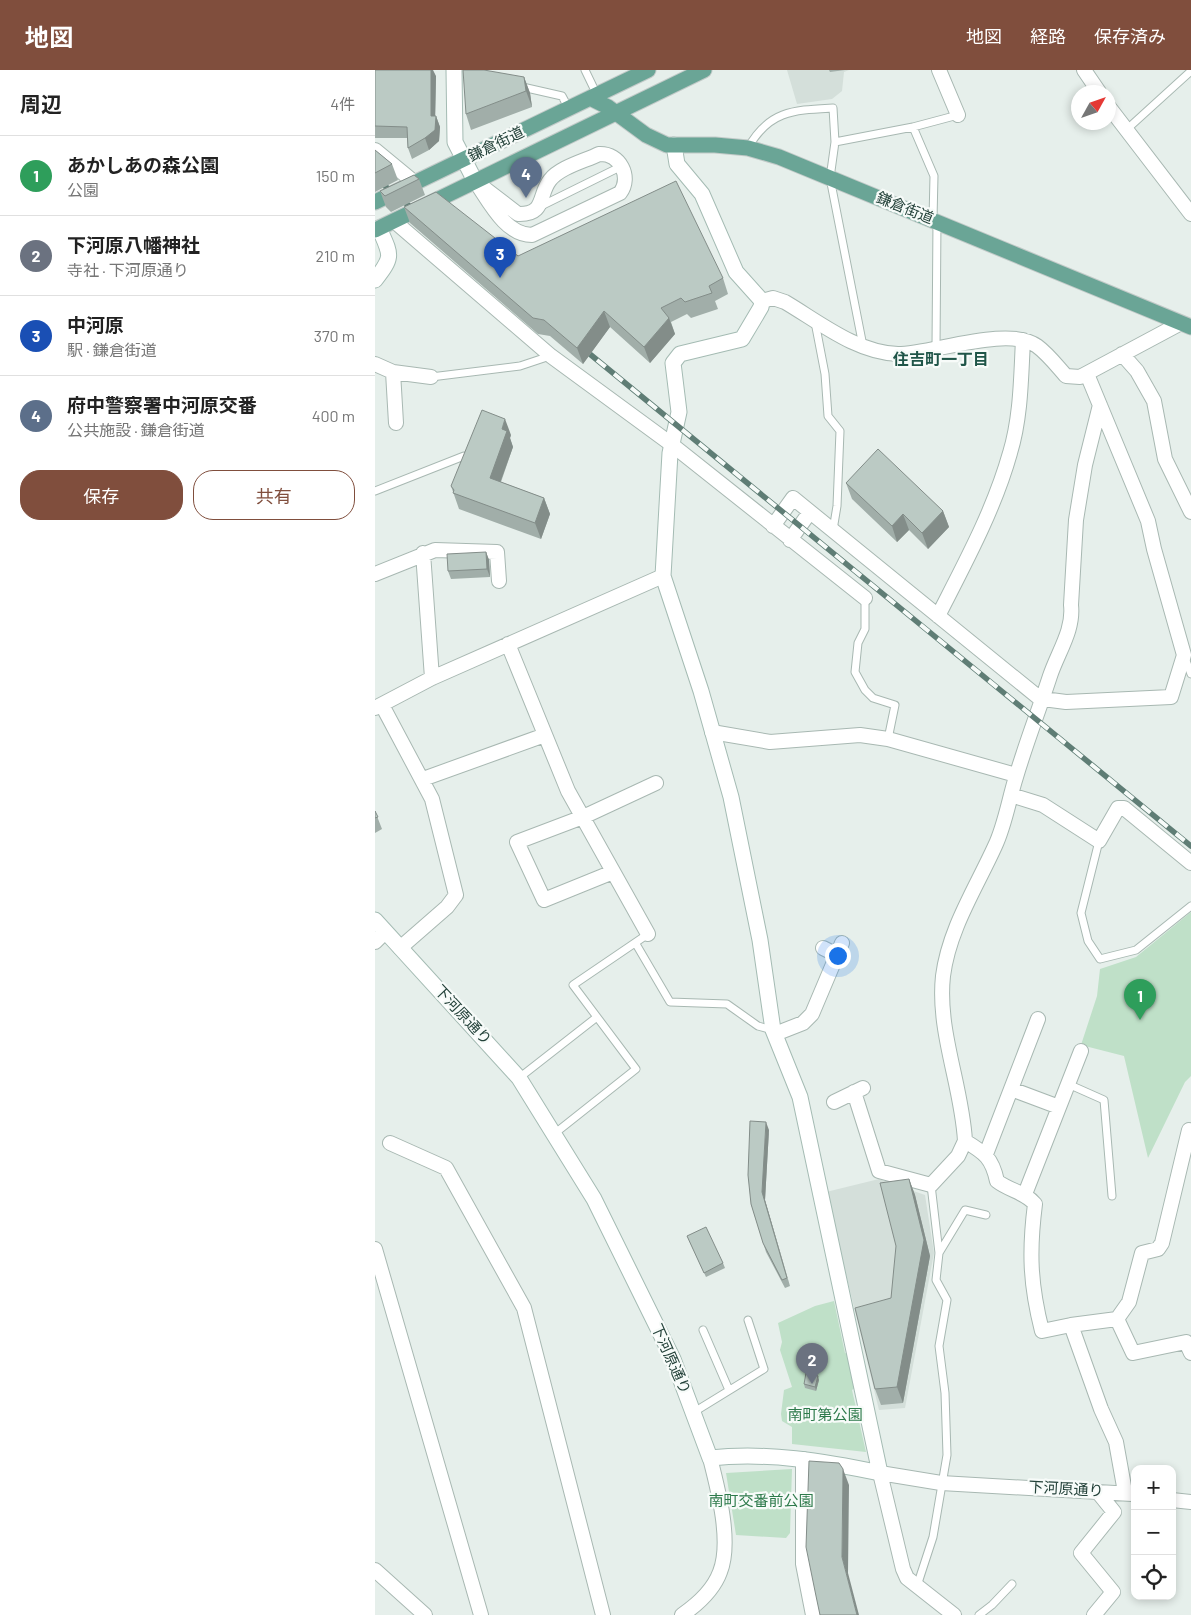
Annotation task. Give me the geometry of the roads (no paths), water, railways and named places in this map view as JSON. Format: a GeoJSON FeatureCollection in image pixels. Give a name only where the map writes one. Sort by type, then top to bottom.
{"type":"FeatureCollection","features":[{"type":"Feature","properties":{"kind":"main road"},"geometry":{"type":"LineString","coordinates":[[596,99],[648,70]]}},
{"type":"Feature","properties":{"kind":"main road"},"geometry":{"type":"LineString","coordinates":[[617,112],[704,70]]}},
{"type":"Feature","properties":{"kind":"main road","name":"鎌倉街道"},"geometry":{"type":"LineString","coordinates":[[375,202],[569,109],[596,99],[653,139],[674,145],[715,145],[748,148],[779,157],[1186,325]]}},
{"type":"Feature","properties":{"kind":"main road","name":"鎌倉街道"},"geometry":{"type":"LineString","coordinates":[[377,229],[617,112]]}},
{"type":"Feature","properties":{"kind":"street"},"geometry":{"type":"LineString","coordinates":[[939,70],[958,115]]}},
{"type":"Feature","properties":{"kind":"street"},"geometry":{"type":"LineString","coordinates":[[1084,70],[1094,85]]}},
{"type":"Feature","properties":{"kind":"street"},"geometry":{"type":"LineString","coordinates":[[457,73],[455,142],[475,182],[500,216],[515,232],[523,235],[532,235],[561,222],[620,193],[625,180],[622,166],[612,156],[599,154],[556,175],[546,186],[541,203],[526,214],[518,214],[475,182]]}},
{"type":"Feature","properties":{"kind":"street"},"geometry":{"type":"LineString","coordinates":[[1116,118],[1191,214]]}},
{"type":"Feature","properties":{"kind":"street"},"geometry":{"type":"LineString","coordinates":[[674,145],[677,164],[702,194],[736,272],[762,301]]}},
{"type":"Feature","properties":{"kind":"street"},"geometry":{"type":"LineString","coordinates":[[375,150],[415,183]]}},
{"type":"Feature","properties":{"kind":"street"},"geometry":{"type":"LineString","coordinates":[[541,203],[549,216],[561,222]]}},
{"type":"Feature","properties":{"kind":"street"},"geometry":{"type":"LineString","coordinates":[[394,221],[551,356],[671,444],[865,598]]}},
{"type":"Feature","properties":{"kind":"street"},"geometry":{"type":"LineString","coordinates":[[375,280],[389,260],[389,253],[377,229]]}},
{"type":"Feature","properties":{"kind":"street"},"geometry":{"type":"LineString","coordinates":[[762,301],[773,298],[785,302],[864,348],[899,354],[980,340],[1023,340],[1036,345],[1067,376],[1079,377],[1121,354],[1186,325]]}},
{"type":"Feature","properties":{"kind":"street"},"geometry":{"type":"LineString","coordinates":[[762,301],[761,307],[742,339],[680,354],[673,363],[679,412],[671,444],[663,576],[733,806],[760,940],[774,1032],[800,1097],[837,1280],[903,1569],[907,1578],[955,1615]]}},
{"type":"Feature","properties":{"kind":"street"},"geometry":{"type":"LineString","coordinates":[[938,616],[991,508],[1011,452],[1018,411],[1023,340]]}},
{"type":"Feature","properties":{"kind":"street"},"geometry":{"type":"LineString","coordinates":[[1121,354],[1137,371],[1154,401],[1165,459],[1191,512]]}},
{"type":"Feature","properties":{"kind":"street"},"geometry":{"type":"LineString","coordinates":[[375,364],[393,372],[431,377]]}},
{"type":"Feature","properties":{"kind":"street"},"geometry":{"type":"LineString","coordinates":[[393,372],[396,423]]}},
{"type":"Feature","properties":{"kind":"street"},"geometry":{"type":"LineString","coordinates":[[773,526],[793,498],[1043,700],[1066,702],[1171,697],[1184,656],[1154,550],[1148,520],[1087,374]]}},
{"type":"Feature","properties":{"kind":"street"},"geometry":{"type":"LineString","coordinates":[[834,1102],[859,1090],[879,1171],[931,1185],[958,1156],[965,1141],[960,1096],[943,1016],[943,976],[953,937],[973,888],[996,845],[1016,775],[1050,675],[1073,619],[1071,605],[1076,520],[1085,465],[1100,404]]}},
{"type":"Feature","properties":{"kind":"street"},"geometry":{"type":"LineString","coordinates":[[790,540],[811,512]]}},
{"type":"Feature","properties":{"kind":"street"},"geometry":{"type":"LineString","coordinates":[[375,574],[423,553],[435,550],[497,552],[499,582]]}},
{"type":"Feature","properties":{"kind":"street"},"geometry":{"type":"LineString","coordinates":[[423,553],[432,678]]}},
{"type":"Feature","properties":{"kind":"street"},"geometry":{"type":"LineString","coordinates":[[400,948],[447,907],[457,895],[437,815],[423,779],[379,706],[432,678],[663,576]]}},
{"type":"Feature","properties":{"kind":"street"},"geometry":{"type":"LineString","coordinates":[[508,644],[568,791],[648,934]]}},
{"type":"Feature","properties":{"kind":"street"},"geometry":{"type":"LineString","coordinates":[[712,732],[770,742],[860,735],[887,739],[1016,775]]}},
{"type":"Feature","properties":{"kind":"street"},"geometry":{"type":"LineString","coordinates":[[423,779],[545,735]]}},
{"type":"Feature","properties":{"kind":"street"},"geometry":{"type":"LineString","coordinates":[[613,872],[543,900],[517,842],[656,784]]}},
{"type":"Feature","properties":{"kind":"street"},"geometry":{"type":"LineString","coordinates":[[1011,794],[1043,806],[1099,841],[1118,808],[1124,808],[1191,863]]}},
{"type":"Feature","properties":{"kind":"street","name":"下河原通り"},"geometry":{"type":"LineString","coordinates":[[375,920],[380,937],[400,948],[462,1012],[519,1078],[594,1199],[673,1359],[710,1458],[749,1455],[803,1459],[941,1482],[1130,1493]]}},
{"type":"Feature","properties":{"kind":"street"},"geometry":{"type":"LineString","coordinates":[[774,1032],[803,1023],[812,1014],[839,949],[823,948]]}},
{"type":"Feature","properties":{"kind":"street"},"geometry":{"type":"LineString","coordinates":[[986,1154],[1039,1019]]}},
{"type":"Feature","properties":{"kind":"street"},"geometry":{"type":"LineString","coordinates":[[1025,1194],[1081,1051]]}},
{"type":"Feature","properties":{"kind":"street"},"geometry":{"type":"LineString","coordinates":[[1011,1090],[1059,1108]]}},
{"type":"Feature","properties":{"kind":"street"},"geometry":{"type":"LineString","coordinates":[[965,1141],[986,1154],[994,1168],[997,1181],[1005,1187],[1025,1194],[1035,1204],[1031,1241],[1031,1279],[1043,1331],[1117,1319],[1129,1302],[1142,1253],[1158,1249],[1162,1243],[1189,1130]]}},
{"type":"Feature","properties":{"kind":"street"},"geometry":{"type":"LineString","coordinates":[[390,1143],[446,1168],[524,1308],[603,1615]]}},
{"type":"Feature","properties":{"kind":"street"},"geometry":{"type":"LineString","coordinates":[[375,1249],[481,1615]]}},
{"type":"Feature","properties":{"kind":"street"},"geometry":{"type":"LineString","coordinates":[[1117,1319],[1133,1354],[1186,1342],[1191,1353]]}},
{"type":"Feature","properties":{"kind":"street"},"geometry":{"type":"LineString","coordinates":[[1071,1325],[1115,1442],[1130,1493]]}},
{"type":"Feature","properties":{"kind":"street"},"geometry":{"type":"LineString","coordinates":[[682,1615],[707,1594],[720,1572],[723,1561],[720,1504],[710,1458]]}},
{"type":"Feature","properties":{"kind":"street"},"geometry":{"type":"LineString","coordinates":[[803,1459],[803,1564],[813,1615]]}},
{"type":"Feature","properties":{"kind":"street"},"geometry":{"type":"LineString","coordinates":[[1094,1615],[1113,1592],[1081,1553],[1114,1512],[1097,1491]]}},
{"type":"Feature","properties":{"kind":"street"},"geometry":{"type":"LineString","coordinates":[[1176,1500],[1191,1502]]}},
{"type":"Feature","properties":{"kind":"street"},"geometry":{"type":"LineString","coordinates":[[375,1570],[425,1615]]}},
{"type":"Feature","properties":{"kind":"lane"},"geometry":{"type":"LineString","coordinates":[[585,70],[596,99]]}},
{"type":"Feature","properties":{"kind":"lane"},"geometry":{"type":"LineString","coordinates":[[1125,131],[1191,71]]}},
{"type":"Feature","properties":{"kind":"lane"},"geometry":{"type":"LineString","coordinates":[[508,84],[562,96],[569,109]]}},
{"type":"Feature","properties":{"kind":"lane"},"geometry":{"type":"LineString","coordinates":[[748,148],[753,139],[780,114],[792,110],[833,108],[835,142],[830,178],[864,348]]}},
{"type":"Feature","properties":{"kind":"lane"},"geometry":{"type":"LineString","coordinates":[[835,142],[913,127],[958,115]]}},
{"type":"Feature","properties":{"kind":"lane"},"geometry":{"type":"LineString","coordinates":[[913,127],[934,176],[936,348]]}},
{"type":"Feature","properties":{"kind":"lane"},"geometry":{"type":"LineString","coordinates":[[541,203],[622,166]]}},
{"type":"Feature","properties":{"kind":"lane"},"geometry":{"type":"LineString","coordinates":[[814,319],[825,374],[828,416],[840,431],[837,506],[833,530]]}},
{"type":"Feature","properties":{"kind":"lane"},"geometry":{"type":"LineString","coordinates":[[431,377],[520,366],[551,356]]}},
{"type":"Feature","properties":{"kind":"lane"},"geometry":{"type":"LineString","coordinates":[[375,491],[464,456]]}},
{"type":"Feature","properties":{"kind":"lane"},"geometry":{"type":"LineString","coordinates":[[865,598],[865,629],[858,643],[855,672],[865,690],[873,698],[895,705],[887,739]]}},
{"type":"Feature","properties":{"kind":"lane"},"geometry":{"type":"LineString","coordinates":[[1184,656],[1191,674]]}},
{"type":"Feature","properties":{"kind":"lane"},"geometry":{"type":"LineString","coordinates":[[1099,841],[1081,913],[1088,942],[1100,959],[1136,950],[1191,906]]}},
{"type":"Feature","properties":{"kind":"lane"},"geometry":{"type":"LineString","coordinates":[[553,1134],[636,1069],[573,985],[636,944],[648,934]]}},
{"type":"Feature","properties":{"kind":"lane"},"geometry":{"type":"LineString","coordinates":[[636,944],[670,1002],[727,1004],[758,1026],[774,1032]]}},
{"type":"Feature","properties":{"kind":"lane"},"geometry":{"type":"LineString","coordinates":[[519,1078],[597,1017]]}},
{"type":"Feature","properties":{"kind":"lane"},"geometry":{"type":"LineString","coordinates":[[1068,1084],[1104,1100],[1112,1196]]}},
{"type":"Feature","properties":{"kind":"lane"},"geometry":{"type":"LineString","coordinates":[[917,1586],[933,1537],[947,1455],[945,1393],[939,1346],[947,1300],[936,1280],[939,1254],[931,1185]]}},
{"type":"Feature","properties":{"kind":"lane"},"geometry":{"type":"LineString","coordinates":[[939,1254],[965,1210],[986,1215]]}},
{"type":"Feature","properties":{"kind":"lane"},"geometry":{"type":"LineString","coordinates":[[694,1412],[764,1369],[748,1320]]}},
{"type":"Feature","properties":{"kind":"lane"},"geometry":{"type":"LineString","coordinates":[[703,1330],[729,1390]]}},
{"type":"Feature","properties":{"kind":"lane"},"geometry":{"type":"LineString","coordinates":[[979,1615],[992,1605],[1012,1584]]}},
{"type":"Feature","properties":{"kind":"railway"},"geometry":{"type":"LineString","coordinates":[[375,178],[419,214]]}},
{"type":"Feature","properties":{"kind":"railway"},"geometry":{"type":"LineString","coordinates":[[580,346],[1191,846]]}},
{"type":"Feature","properties":{"kind":"place","name":"府中警察署中河原交番"},"geometry":{"type":"Point","coordinates":[526,198]}},
{"type":"Feature","properties":{"kind":"place","name":"中河原"},"geometry":{"type":"Point","coordinates":[500,278]}},
{"type":"Feature","properties":{"kind":"place","name":"あかしあの森公園"},"geometry":{"type":"Point","coordinates":[1140,1020]}},
{"type":"Feature","properties":{"kind":"place","name":"下河原八幡神社"},"geometry":{"type":"Point","coordinates":[812,1384]}},
{"type":"Feature","properties":{"kind":"district","name":"住吉町一丁目"},"geometry":{"type":"Point","coordinates":[941,359]}},
{"type":"Feature","properties":{"kind":"park label","name":"南町第公園"},"geometry":{"type":"Point","coordinates":[825,1415]}},
{"type":"Feature","properties":{"kind":"park label","name":"南町交番前公園"},"geometry":{"type":"Point","coordinates":[761,1501]}}]}
